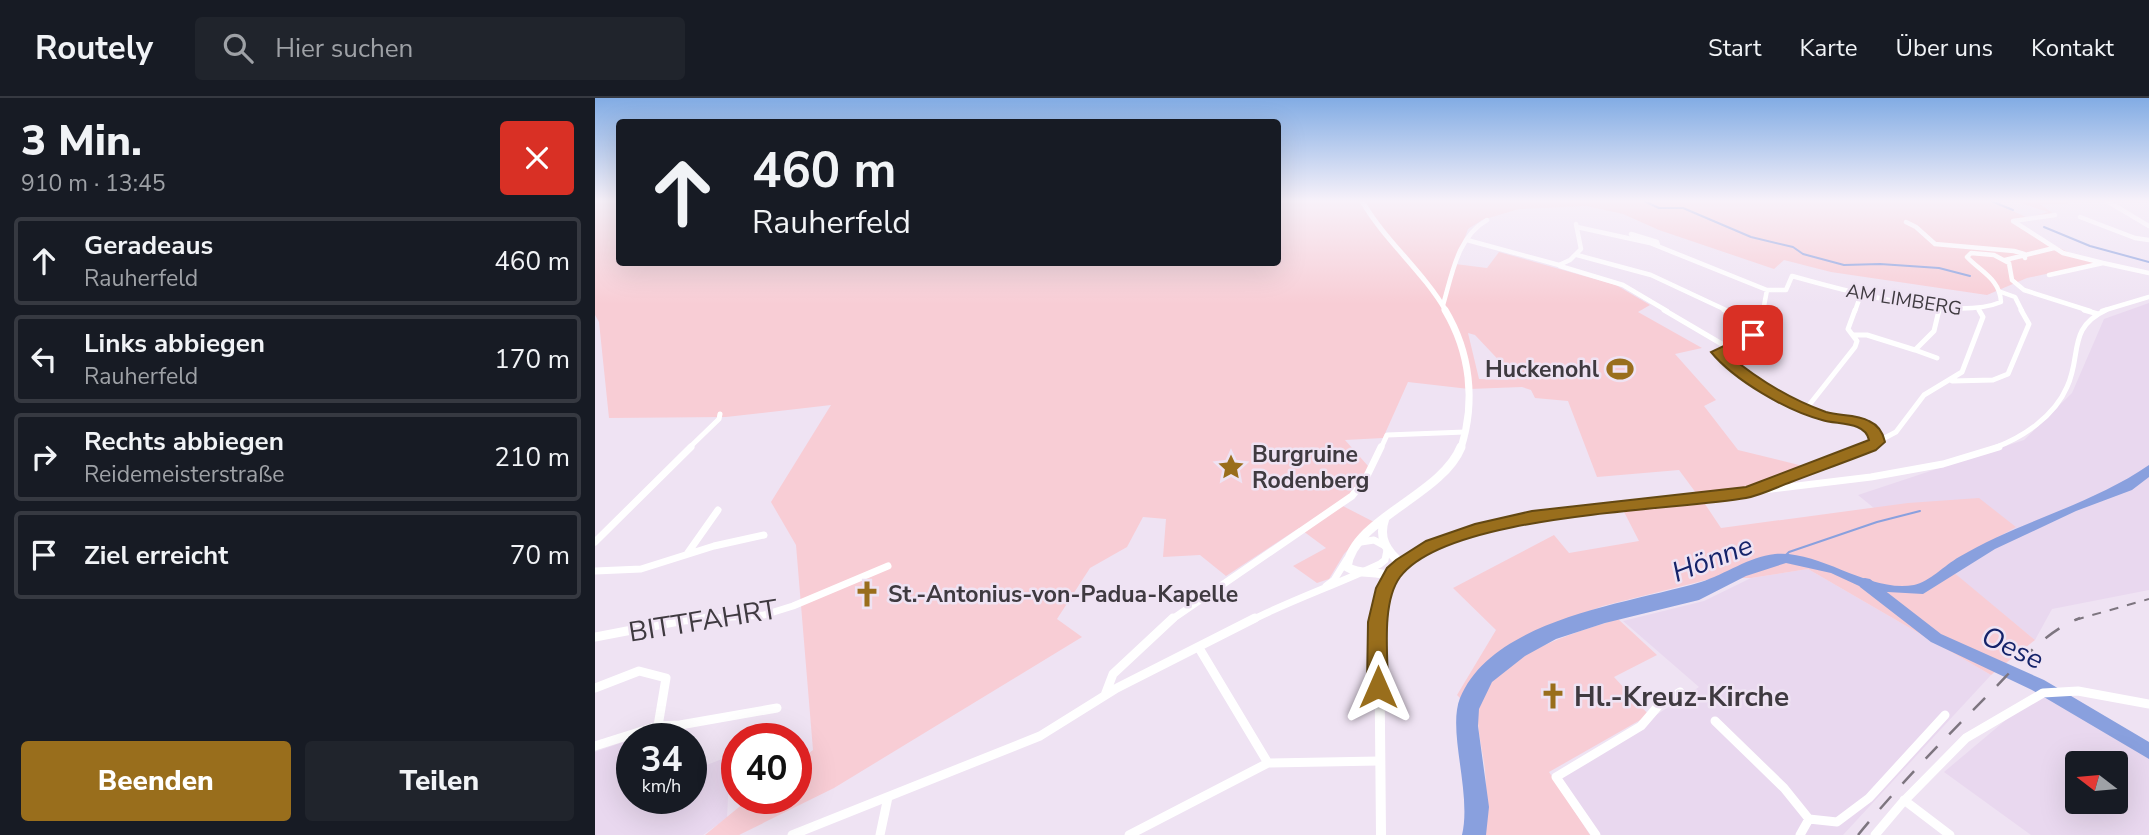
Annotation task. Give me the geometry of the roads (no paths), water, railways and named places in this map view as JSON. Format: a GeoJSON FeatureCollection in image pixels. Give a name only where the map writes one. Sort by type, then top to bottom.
{"type":"FeatureCollection","features":[{"type":"Feature","properties":{"kind":"street"},"geometry":{"type":"LineString","coordinates":[[1321,589],[1334,580],[1359,542],[1387,516],[1450,467],[1459,453],[1465,432],[1470,396],[1469,369],[1456,325],[1387,235]]}},
{"type":"Feature","properties":{"kind":"street"},"geometry":{"type":"LineString","coordinates":[[1443,305],[1455,264],[1470,235]]}},
{"type":"Feature","properties":{"kind":"street"},"geometry":{"type":"LineString","coordinates":[[1553,264],[1563,264],[1577,255],[1581,245],[1579,235]]}},
{"type":"Feature","properties":{"kind":"street"},"geometry":{"type":"LineString","coordinates":[[1620,235],[1656,246],[1767,290],[1768,302],[1756,321],[1760,329],[1758,332],[1717,351],[1749,379],[1807,409],[1825,417],[1863,423],[1875,433],[1877,442]]}},
{"type":"Feature","properties":{"kind":"street"},"geometry":{"type":"LineString","coordinates":[[1926,235],[1935,244],[2014,251],[2024,254],[2025,258]]}},
{"type":"Feature","properties":{"kind":"street"},"geometry":{"type":"LineString","coordinates":[[2035,235],[2076,258],[2149,273]]}},
{"type":"Feature","properties":{"kind":"street"},"geometry":{"type":"LineString","coordinates":[[2128,235],[2149,240]]}},
{"type":"Feature","properties":{"kind":"street"},"geometry":{"type":"LineString","coordinates":[[1467,240],[1619,284],[1727,347]]}},
{"type":"Feature","properties":{"kind":"street"},"geometry":{"type":"LineString","coordinates":[[2005,260],[2025,258],[2054,248]]}},
{"type":"Feature","properties":{"kind":"street","name":"AM LIMBERG"},"geometry":{"type":"LineString","coordinates":[[1767,290],[1786,290],[1792,276],[1861,294],[1979,310],[2000,304],[2001,292],[1993,279],[1970,262],[1967,256],[1985,253],[2005,260]]}},
{"type":"Feature","properties":{"kind":"street"},"geometry":{"type":"LineString","coordinates":[[1577,255],[1644,272],[1757,324]]}},
{"type":"Feature","properties":{"kind":"street"},"geometry":{"type":"LineString","coordinates":[[2005,260],[2011,265],[2012,280],[2024,290],[2098,314]]}},
{"type":"Feature","properties":{"kind":"street"},"geometry":{"type":"LineString","coordinates":[[2049,275],[2084,270],[2102,262]]}},
{"type":"Feature","properties":{"kind":"street"},"geometry":{"type":"LineString","coordinates":[[1947,382],[1993,380],[2008,374],[2029,324],[2015,297],[2001,292]]}},
{"type":"Feature","properties":{"kind":"street"},"geometry":{"type":"LineString","coordinates":[[1807,409],[1849,358],[1857,341],[1848,329],[1861,294]]}},
{"type":"Feature","properties":{"kind":"street"},"geometry":{"type":"LineString","coordinates":[[1381,835],[1378,622],[1381,601],[1391,577],[1402,564],[1419,552],[1445,540],[1514,520],[1887,475],[1967,458],[2004,444],[2041,420],[2058,404],[2071,377],[2081,331],[2098,314],[2149,297]]}},
{"type":"Feature","properties":{"kind":"street"},"geometry":{"type":"LineString","coordinates":[[1915,350],[1931,337],[1937,323],[1938,305]]}},
{"type":"Feature","properties":{"kind":"street"},"geometry":{"type":"LineString","coordinates":[[1748,492],[1870,447],[1896,432],[1921,397],[1965,368],[1983,317],[1979,310]]}},
{"type":"Feature","properties":{"kind":"street"},"geometry":{"type":"LineString","coordinates":[[1854,335],[1867,335],[1937,358]]}},
{"type":"Feature","properties":{"kind":"street"},"geometry":{"type":"LineString","coordinates":[[595,542],[719,419],[720,414]]}},
{"type":"Feature","properties":{"kind":"street"},"geometry":{"type":"LineString","coordinates":[[1105,695],[1113,674],[1171,620],[1352,496],[1366,478],[1387,435],[1465,432]]}},
{"type":"Feature","properties":{"kind":"street"},"geometry":{"type":"LineString","coordinates":[[685,555],[718,510]]}},
{"type":"Feature","properties":{"kind":"street"},"geometry":{"type":"LineString","coordinates":[[792,835],[1040,736],[1105,695],[1290,601],[1383,562],[1386,548],[1381,529],[1387,516]]}},
{"type":"Feature","properties":{"kind":"street"},"geometry":{"type":"LineString","coordinates":[[595,571],[641,569],[764,535]]}},
{"type":"Feature","properties":{"kind":"street"},"geometry":{"type":"LineString","coordinates":[[1359,542],[1371,540],[1386,548],[1402,564]]}},
{"type":"Feature","properties":{"kind":"street"},"geometry":{"type":"LineString","coordinates":[[1348,558],[1349,569],[1362,573],[1379,570],[1391,577]]}},
{"type":"Feature","properties":{"kind":"street","name":"BITTFAHRT"},"geometry":{"type":"LineString","coordinates":[[595,637],[684,620],[764,615],[793,606],[888,566]]}},
{"type":"Feature","properties":{"kind":"street"},"geometry":{"type":"LineString","coordinates":[[1199,648],[1268,763]]}},
{"type":"Feature","properties":{"kind":"street"},"geometry":{"type":"LineString","coordinates":[[595,688],[639,671],[666,678],[658,723]]}},
{"type":"Feature","properties":{"kind":"street"},"geometry":{"type":"LineString","coordinates":[[1596,835],[1556,777],[1641,726],[1659,705],[1680,692]]}},
{"type":"Feature","properties":{"kind":"street"},"geometry":{"type":"LineString","coordinates":[[1875,835],[1966,738],[2048,692],[2092,692],[2149,704]]}},
{"type":"Feature","properties":{"kind":"street"},"geometry":{"type":"LineString","coordinates":[[691,723],[777,708]]}},
{"type":"Feature","properties":{"kind":"street"},"geometry":{"type":"LineString","coordinates":[[1715,721],[1784,788],[1809,820],[1837,822],[1869,798],[1945,715]]}},
{"type":"Feature","properties":{"kind":"street"},"geometry":{"type":"LineString","coordinates":[[595,746],[616,739]]}},
{"type":"Feature","properties":{"kind":"street"},"geometry":{"type":"LineString","coordinates":[[1129,835],[1268,763],[1379,761]]}},
{"type":"Feature","properties":{"kind":"street"},"geometry":{"type":"LineString","coordinates":[[880,835],[888,797]]}},
{"type":"Feature","properties":{"kind":"street"},"geometry":{"type":"LineString","coordinates":[[1905,800],[1949,835]]}},
{"type":"Feature","properties":{"kind":"street"},"geometry":{"type":"LineString","coordinates":[[1800,835],[1809,820]]}},
{"type":"Feature","properties":{"kind":"water"},"geometry":{"type":"Polygon","coordinates":[[[2149,465],[2149,477],[2132,490],[2076,511],[1995,549],[1923,594],[1870,591],[1831,573],[1786,563],[1746,576],[1699,600],[1605,623],[1556,639],[1525,656],[1492,682],[1479,709],[1478,726],[1489,807],[1486,835],[1462,835],[1464,801],[1456,727],[1460,698],[1477,671],[1501,649],[1532,632],[1601,607],[1701,582],[1775,554],[1810,558],[1879,583],[1914,585],[1982,544],[2103,491],[2149,465]]]}},
{"type":"Feature","properties":{"kind":"waterway"},"geometry":{"type":"LineString","coordinates":[[1747,235],[1793,247],[1803,254],[1844,265],[1880,264],[1939,268],[1970,276]]}},
{"type":"Feature","properties":{"kind":"waterway"},"geometry":{"type":"LineString","coordinates":[[2064,235],[2090,246],[2149,262]]}},
{"type":"Feature","properties":{"kind":"waterway"},"geometry":{"type":"LineString","coordinates":[[1785,556],[1789,552],[1877,522],[1920,511]]}},
{"type":"Feature","properties":{"kind":"waterway","name":"Oese"},"geometry":{"type":"LineString","coordinates":[[1865,583],[1936,638],[2038,685],[2149,751]]}},
{"type":"Feature","properties":{"kind":"railway"},"geometry":{"type":"LineString","coordinates":[[2077,620],[2149,599]]}},
{"type":"Feature","properties":{"kind":"railway"},"geometry":{"type":"LineString","coordinates":[[1858,835],[1922,762],[2031,651],[2054,632],[2077,620]]}},
{"type":"Feature","properties":{"kind":"place","name":"Huckenohl"},"geometry":{"type":"Point","coordinates":[1620,369]}},
{"type":"Feature","properties":{"kind":"place","name":"Burgruine Rodenberg"},"geometry":{"type":"Point","coordinates":[1231,467]}},
{"type":"Feature","properties":{"kind":"place","name":"St.-Antonius-von-Padua-Kapelle"},"geometry":{"type":"Point","coordinates":[867,594]}},
{"type":"Feature","properties":{"kind":"place","name":"Hl.-Kreuz-Kirche"},"geometry":{"type":"Point","coordinates":[1553,696]}},
{"type":"Feature","properties":{"kind":"water label","name":"Hönne"},"geometry":{"type":"Point","coordinates":[1712,558]}}]}
